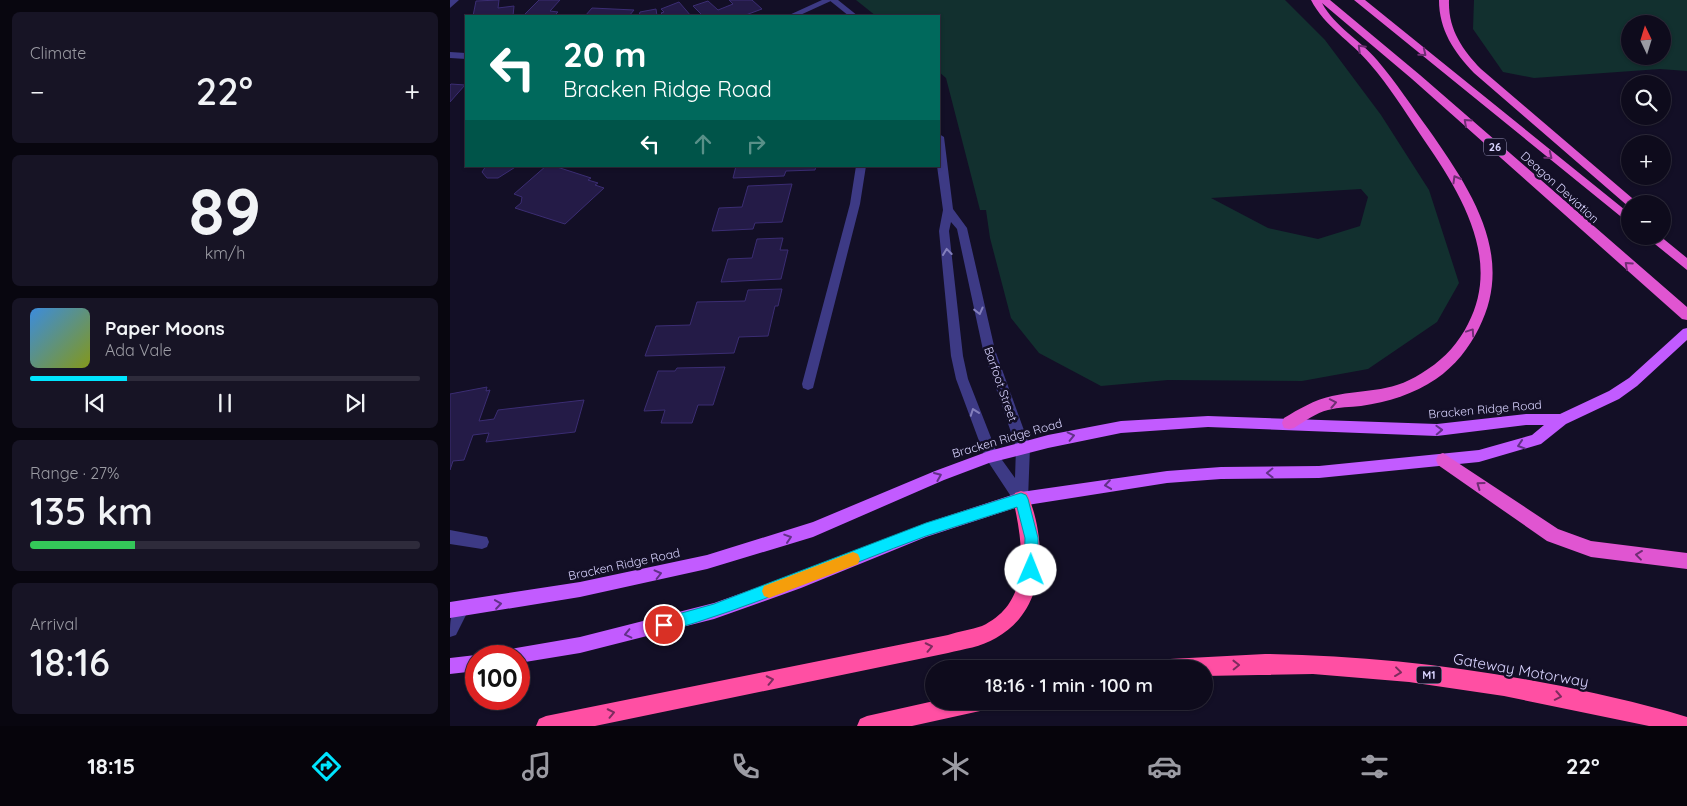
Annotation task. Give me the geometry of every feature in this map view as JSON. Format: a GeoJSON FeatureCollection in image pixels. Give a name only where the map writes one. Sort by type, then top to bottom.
{"type":"FeatureCollection","features":[{"type":"Feature","properties":{"kind":"highway"},"geometry":{"type":"LineString","coordinates":[[1289,423],[1328,403],[1364,399],[1395,392],[1422,381],[1456,354],[1476,324],[1486,296],[1488,267],[1484,239],[1471,207],[1453,174],[1390,81],[1369,56],[1321,11],[1316,0]]}},
{"type":"Feature","properties":{"kind":"highway","name":"Deagon Deviation"},"geometry":{"type":"LineString","coordinates":[[1324,0],[1416,77],[1687,315]]}},
{"type":"Feature","properties":{"kind":"highway","name":"Deagon Deviation"},"geometry":{"type":"LineString","coordinates":[[1359,0],[1621,213]]}},
{"type":"Feature","properties":{"kind":"highway"},"geometry":{"type":"LineString","coordinates":[[1444,0],[1444,17],[1449,31],[1456,46],[1470,63],[1533,121],[1622,195]]}},
{"type":"Feature","properties":{"kind":"highway"},"geometry":{"type":"LineString","coordinates":[[1665,245],[1687,264]]}},
{"type":"Feature","properties":{"kind":"highway"},"geometry":{"type":"LineString","coordinates":[[1443,460],[1553,535],[1591,549],[1687,561]]}},
{"type":"Feature","properties":{"kind":"highway"},"geometry":{"type":"LineString","coordinates":[[546,726],[948,644],[988,632],[1013,614],[1026,594],[1031,570],[1031,538],[1021,499]]}},
{"type":"Feature","properties":{"kind":"highway","name":"Gateway Motorway"},"geometry":{"type":"LineString","coordinates":[[1213,665],[1273,664],[1361,667],[1490,682],[1641,713],[1684,726]]}},
{"type":"Feature","properties":{"kind":"highway"},"geometry":{"type":"LineString","coordinates":[[867,726],[939,710]]}},
{"type":"Feature","properties":{"kind":"main road","name":"Bracken Ridge Road"},"geometry":{"type":"LineString","coordinates":[[530,654],[580,645],[714,611],[801,580],[926,530],[1021,499],[1167,477],[1221,473],[1319,472],[1443,460],[1505,450],[1536,440],[1561,420],[1614,395],[1633,382],[1687,333]]}},
{"type":"Feature","properties":{"kind":"main road","name":"Bracken Ridge Road"},"geometry":{"type":"LineString","coordinates":[[455,609],[619,584],[742,553],[854,514],[962,466],[1023,448],[1119,427],[1168,421],[1226,420],[1430,430],[1470,429],[1522,419],[1561,420]]}},
{"type":"Feature","properties":{"kind":"main road"},"geometry":{"type":"LineString","coordinates":[[450,666],[465,664]]}},
{"type":"Feature","properties":{"kind":"street"},"geometry":{"type":"LineString","coordinates":[[450,5],[455,0]]}},
{"type":"Feature","properties":{"kind":"street"},"geometry":{"type":"LineString","coordinates":[[793,15],[829,0]]}},
{"type":"Feature","properties":{"kind":"street"},"geometry":{"type":"LineString","coordinates":[[833,0],[853,15]]}},
{"type":"Feature","properties":{"kind":"street"},"geometry":{"type":"LineString","coordinates":[[450,55],[465,56]]}},
{"type":"Feature","properties":{"kind":"street","name":"Barfoot Street"},"geometry":{"type":"LineString","coordinates":[[940,145],[948,210],[944,231],[957,356],[965,386],[992,457],[1021,499]]}},
{"type":"Feature","properties":{"kind":"street"},"geometry":{"type":"LineString","coordinates":[[808,384],[855,204],[860,167]]}},
{"type":"Feature","properties":{"kind":"street","name":"Barfoot Street"},"geometry":{"type":"LineString","coordinates":[[948,210],[962,228],[989,350],[1023,448],[1021,499]]}},
{"type":"Feature","properties":{"kind":"street"},"geometry":{"type":"LineString","coordinates":[[450,537],[482,542]]}},
{"type":"Feature","properties":{"kind":"street"},"geometry":{"type":"LineString","coordinates":[[450,629],[455,609]]}},
{"type":"Feature","properties":{"kind":"green space"},"geometry":{"type":"Polygon","coordinates":[[[856,0],[1285,0],[1325,40],[1381,115],[1429,190],[1459,283],[1437,322],[1368,369],[1302,381],[1168,380],[1101,386],[1039,353],[1011,318],[990,238],[986,210],[980,210],[946,78],[940,73],[940,15],[875,15],[856,0]],[[1361,189],[1211,198],[1268,228],[1318,239],[1360,226],[1368,197],[1361,189]]]}},
{"type":"Feature","properties":{"kind":"green space"},"geometry":{"type":"Polygon","coordinates":[[[1474,0],[1687,0],[1687,71],[1660,69],[1534,78],[1503,72],[1473,29],[1474,0]]]}},
{"type":"Feature","properties":{"kind":"building"},"geometry":{"type":"Polygon","coordinates":[[[499,0],[498,8],[514,6],[513,15],[473,15],[476,1],[499,0]]]}},
{"type":"Feature","properties":{"kind":"building"},"geometry":{"type":"Polygon","coordinates":[[[539,0],[560,0],[550,11],[558,12],[555,15],[524,15],[539,0]]]}},
{"type":"Feature","properties":{"kind":"building"},"geometry":{"type":"Polygon","coordinates":[[[729,0],[752,0],[762,9],[746,15],[702,15],[693,6],[708,1],[718,10],[733,4],[729,0]]]}},
{"type":"Feature","properties":{"kind":"building"},"geometry":{"type":"Polygon","coordinates":[[[679,2],[690,15],[663,15],[661,13],[664,12],[661,9],[679,2]]]}},
{"type":"Feature","properties":{"kind":"building"},"geometry":{"type":"Polygon","coordinates":[[[592,8],[634,10],[630,15],[586,15],[592,8]]]}},
{"type":"Feature","properties":{"kind":"building"},"geometry":{"type":"Polygon","coordinates":[[[656,9],[657,15],[639,15],[640,12],[656,9]]]}},
{"type":"Feature","properties":{"kind":"building"},"geometry":{"type":"Polygon","coordinates":[[[450,85],[465,85],[450,102],[450,85]]]}},
{"type":"Feature","properties":{"kind":"building"},"geometry":{"type":"Polygon","coordinates":[[[485,167],[515,167],[498,178],[487,178],[482,172],[485,167]]]}},
{"type":"Feature","properties":{"kind":"building"},"geometry":{"type":"Polygon","coordinates":[[[545,167],[557,167],[591,178],[588,180],[598,183],[595,185],[604,188],[565,224],[515,208],[521,203],[522,197],[514,194],[545,167]]]}},
{"type":"Feature","properties":{"kind":"building"},"geometry":{"type":"Polygon","coordinates":[[[736,167],[816,167],[815,170],[786,171],[784,176],[733,178],[736,167]]]}},
{"type":"Feature","properties":{"kind":"building"},"geometry":{"type":"Polygon","coordinates":[[[792,184],[782,222],[755,223],[753,229],[712,231],[719,208],[742,207],[748,186],[792,184]]]}},
{"type":"Feature","properties":{"kind":"building"},"geometry":{"type":"Polygon","coordinates":[[[783,238],[780,250],[788,250],[781,279],[721,282],[728,259],[752,258],[757,239],[783,238]]]}},
{"type":"Feature","properties":{"kind":"building"},"geometry":{"type":"Polygon","coordinates":[[[782,289],[778,306],[775,306],[768,336],[739,337],[734,353],[645,356],[656,326],[690,325],[697,302],[745,301],[748,290],[782,289]]]}},
{"type":"Feature","properties":{"kind":"building"},"geometry":{"type":"Polygon","coordinates":[[[725,367],[713,405],[698,405],[692,423],[661,423],[665,410],[644,411],[658,371],[675,371],[677,368],[725,367]]]}},
{"type":"Feature","properties":{"kind":"building"},"geometry":{"type":"Polygon","coordinates":[[[487,387],[486,391],[490,390],[479,421],[494,419],[498,410],[584,400],[575,432],[486,442],[489,433],[473,435],[464,460],[453,461],[450,470],[450,394],[487,387]]]}},
{"type":"Feature","properties":{"kind":"slow traffic"},"geometry":{"type":"LineString","coordinates":[[769,591],[853,559]]}},
{"type":"Feature","properties":{"kind":"route"},"geometry":{"type":"LineString","coordinates":[[664,625],[714,611],[801,580],[926,530],[1021,499],[1031,538],[1031,570]]}}]}
